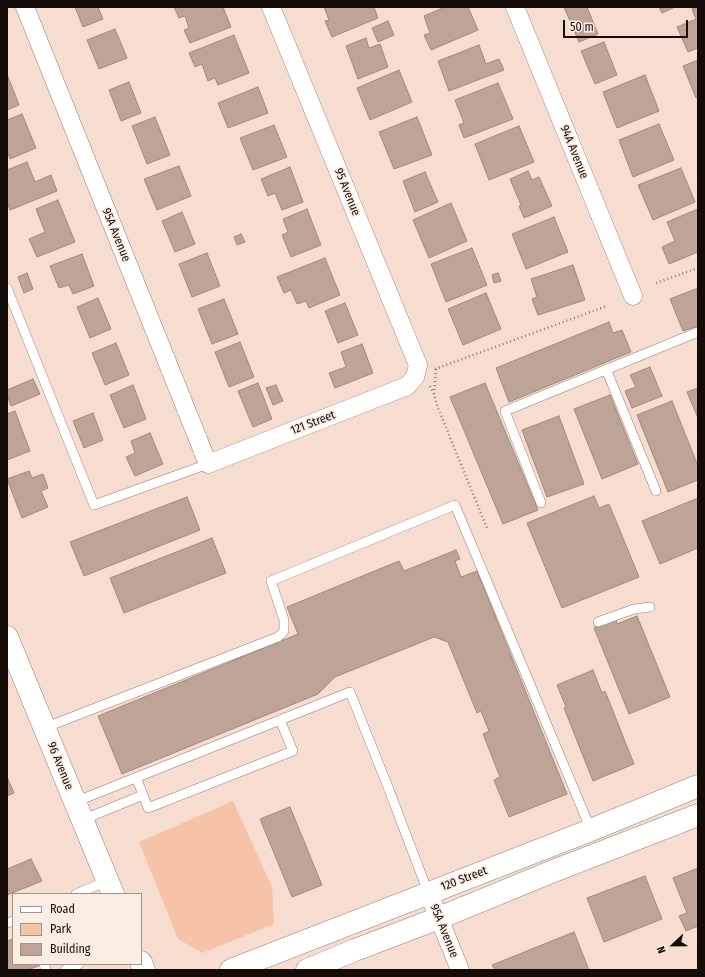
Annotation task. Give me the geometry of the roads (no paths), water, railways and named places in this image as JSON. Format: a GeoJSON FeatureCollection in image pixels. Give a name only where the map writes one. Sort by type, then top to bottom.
{"type":"FeatureCollection","features":[{"type":"Feature","properties":{"kind":"main road","name":"96 Avenue"},"geometry":{"type":"LineString","coordinates":[[7,637],[110,887]]}},
{"type":"Feature","properties":{"kind":"main road","name":"120 Street"},"geometry":{"type":"LineString","coordinates":[[231,970],[428,892],[591,830],[698,786]]}},
{"type":"Feature","properties":{"kind":"main road"},"geometry":{"type":"LineString","coordinates":[[307,970],[698,815]]}},
{"type":"Feature","properties":{"kind":"street","name":"95A Avenue"},"geometry":{"type":"LineString","coordinates":[[25,7],[208,464]]}},
{"type":"Feature","properties":{"kind":"street","name":"95 Avenue"},"geometry":{"type":"LineString","coordinates":[[271,7],[418,365],[415,377]]}},
{"type":"Feature","properties":{"kind":"street","name":"94A Avenue"},"geometry":{"type":"LineString","coordinates":[[516,7],[633,296]]}},
{"type":"Feature","properties":{"kind":"street","name":"121 Street"},"geometry":{"type":"LineString","coordinates":[[208,464],[407,386],[415,377]]}},
{"type":"Feature","properties":{"kind":"street","name":"95A Avenue"},"geometry":{"type":"LineString","coordinates":[[428,892],[460,970]]}},
{"type":"Feature","properties":{"kind":"lane"},"geometry":{"type":"LineString","coordinates":[[7,288],[94,505],[208,464]]}},
{"type":"Feature","properties":{"kind":"lane"},"geometry":{"type":"LineString","coordinates":[[541,503],[504,411],[698,332]]}},
{"type":"Feature","properties":{"kind":"lane"},"geometry":{"type":"LineString","coordinates":[[606,369],[656,491]]}},
{"type":"Feature","properties":{"kind":"lane"},"geometry":{"type":"LineString","coordinates":[[44,728],[278,637],[284,631],[284,620],[271,581],[454,505],[591,830]]}},
{"type":"Feature","properties":{"kind":"lane"},"geometry":{"type":"LineString","coordinates":[[598,622],[634,609],[650,607]]}},
{"type":"Feature","properties":{"kind":"lane"},"geometry":{"type":"LineString","coordinates":[[79,811],[136,777],[350,692],[428,892]]}},
{"type":"Feature","properties":{"kind":"lane"},"geometry":{"type":"LineString","coordinates":[[136,777],[148,808],[292,751],[280,720]]}},
{"type":"Feature","properties":{"kind":"lane"},"geometry":{"type":"LineString","coordinates":[[79,811],[143,795]]}},
{"type":"Feature","properties":{"kind":"lane"},"geometry":{"type":"LineString","coordinates":[[81,893],[110,887]]}},
{"type":"Feature","properties":{"kind":"lane"},"geometry":{"type":"LineString","coordinates":[[65,970],[76,965]]}}]}
